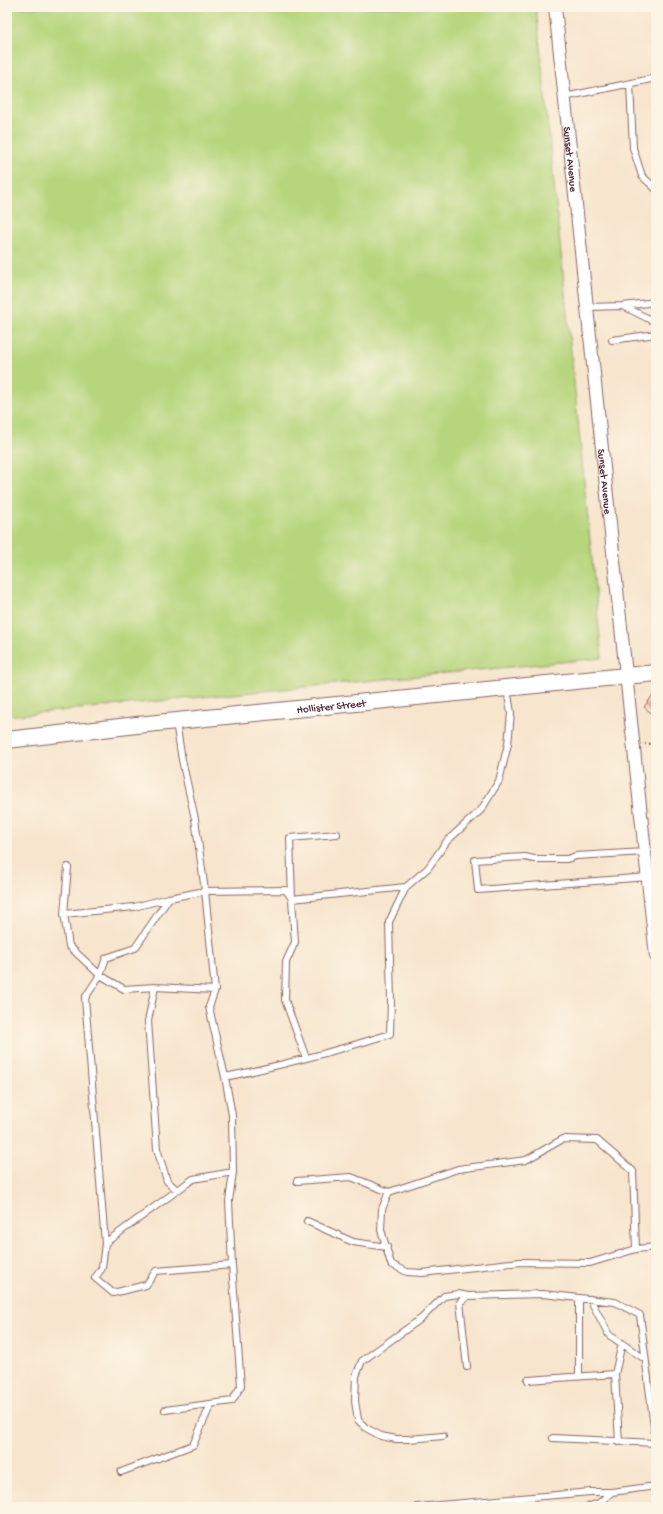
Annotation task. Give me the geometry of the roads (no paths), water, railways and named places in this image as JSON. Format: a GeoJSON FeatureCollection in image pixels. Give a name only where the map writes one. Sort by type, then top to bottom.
{"type":"FeatureCollection","features":[{"type":"Feature","properties":{"kind":"street","name":"Sunset Avenue"},"geometry":{"type":"LineString","coordinates":[[555,7],[656,956]]}},
{"type":"Feature","properties":{"kind":"street","name":"Hollister Street"},"geometry":{"type":"LineString","coordinates":[[7,740],[176,721],[656,673]]}},
{"type":"Feature","properties":{"kind":"lane"},"geometry":{"type":"LineString","coordinates":[[564,97],[656,78]]}},
{"type":"Feature","properties":{"kind":"lane"},"geometry":{"type":"LineString","coordinates":[[630,84],[633,148],[642,176],[656,189]]}},
{"type":"Feature","properties":{"kind":"lane"},"geometry":{"type":"LineString","coordinates":[[587,307],[623,306],[656,302]]}},
{"type":"Feature","properties":{"kind":"lane"},"geometry":{"type":"LineString","coordinates":[[623,306],[653,321],[656,321]]}},
{"type":"Feature","properties":{"kind":"lane"},"geometry":{"type":"LineString","coordinates":[[612,340],[656,334]]}},
{"type":"Feature","properties":{"kind":"lane"},"geometry":{"type":"LineString","coordinates":[[225,1077],[306,1058],[390,1034],[391,1001],[388,922],[406,887],[428,868],[447,841],[481,810],[499,781],[508,744],[511,713],[507,688]]}},
{"type":"Feature","properties":{"kind":"lane"},"geometry":{"type":"LineString","coordinates":[[165,1410],[232,1401],[241,1386],[229,1201],[233,1172],[232,1115],[209,1007],[215,990],[204,891],[195,819],[182,760],[176,721]]}},
{"type":"Feature","properties":{"kind":"lane"},"geometry":{"type":"LineString","coordinates":[[306,1058],[285,1000],[286,962],[295,942],[290,838],[337,834]]}},
{"type":"Feature","properties":{"kind":"lane"},"geometry":{"type":"LineString","coordinates":[[645,852],[576,856],[567,859],[534,859],[525,857],[475,860],[478,890],[648,877]]}},
{"type":"Feature","properties":{"kind":"lane"},"geometry":{"type":"LineString","coordinates":[[68,867],[64,914],[69,946],[100,975],[124,990],[155,987],[215,990]]}},
{"type":"Feature","properties":{"kind":"lane"},"geometry":{"type":"LineString","coordinates":[[292,899],[406,887]]}},
{"type":"Feature","properties":{"kind":"lane"},"geometry":{"type":"LineString","coordinates":[[64,914],[134,907],[204,891],[286,890],[292,899]]}},
{"type":"Feature","properties":{"kind":"lane"},"geometry":{"type":"LineString","coordinates":[[170,898],[135,948],[106,958],[100,975],[85,998],[105,1243],[102,1268],[95,1278],[113,1293],[146,1285],[156,1272],[232,1265]]}},
{"type":"Feature","properties":{"kind":"lane"},"geometry":{"type":"LineString","coordinates":[[155,987],[148,1021],[157,1149],[167,1181],[177,1190]]}},
{"type":"Feature","properties":{"kind":"lane"},"geometry":{"type":"LineString","coordinates":[[297,1180],[351,1177],[389,1192],[458,1169],[526,1160],[563,1139],[597,1140],[633,1171],[636,1249]]}},
{"type":"Feature","properties":{"kind":"lane"},"geometry":{"type":"LineString","coordinates":[[105,1243],[193,1179],[233,1172]]}},
{"type":"Feature","properties":{"kind":"lane"},"geometry":{"type":"LineString","coordinates":[[389,1192],[382,1209],[381,1230],[391,1264],[407,1272],[422,1273],[520,1262],[590,1263],[636,1249],[656,1247]]}},
{"type":"Feature","properties":{"kind":"lane"},"geometry":{"type":"LineString","coordinates":[[307,1221],[353,1242],[387,1247]]}},
{"type":"Feature","properties":{"kind":"lane"},"geometry":{"type":"LineString","coordinates":[[443,1436],[409,1439],[396,1439],[380,1436],[366,1428],[358,1420],[355,1401],[356,1376],[362,1361],[422,1318],[444,1296],[458,1294],[468,1296],[543,1294],[615,1302],[640,1315],[656,1443],[553,1438]]}},
{"type":"Feature","properties":{"kind":"lane"},"geometry":{"type":"LineString","coordinates":[[467,1367],[460,1302],[468,1296]]}},
{"type":"Feature","properties":{"kind":"lane"},"geometry":{"type":"LineString","coordinates":[[579,1298],[579,1377]]}},
{"type":"Feature","properties":{"kind":"lane"},"geometry":{"type":"LineString","coordinates":[[590,1299],[609,1335],[645,1359]]}},
{"type":"Feature","properties":{"kind":"lane"},"geometry":{"type":"LineString","coordinates":[[619,1442],[615,1374],[622,1343]]}},
{"type":"Feature","properties":{"kind":"lane"},"geometry":{"type":"LineString","coordinates":[[528,1380],[615,1374]]}},
{"type":"Feature","properties":{"kind":"lane"},"geometry":{"type":"LineString","coordinates":[[121,1472],[193,1445],[212,1404]]}},
{"type":"Feature","properties":{"kind":"lane"},"geometry":{"type":"LineString","coordinates":[[417,1507],[472,1505],[591,1492],[612,1492],[656,1486]]}},
{"type":"Feature","properties":{"kind":"lane"},"geometry":{"type":"LineString","coordinates":[[587,1507],[599,1503],[612,1492]]}}]}
